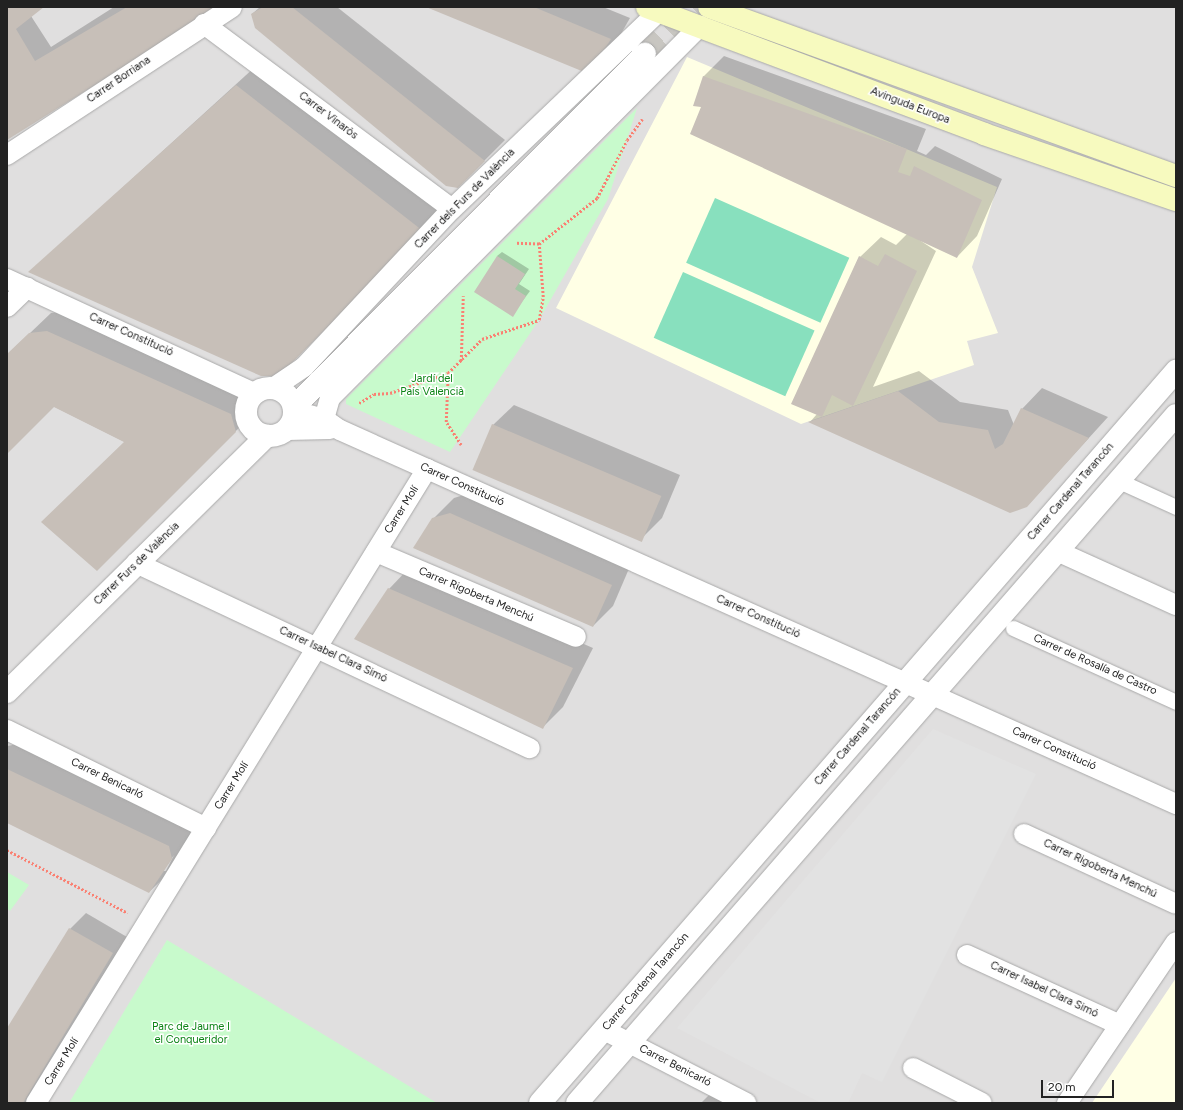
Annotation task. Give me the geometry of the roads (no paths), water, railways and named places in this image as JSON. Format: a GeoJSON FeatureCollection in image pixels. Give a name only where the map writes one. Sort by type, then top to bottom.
{"type":"FeatureCollection","features":[{"type":"Feature","properties":{"kind":"main road","name":"Avinguda Europa"},"geometry":{"type":"LineString","coordinates":[[652,9],[704,17],[991,112],[1176,176]]}},
{"type":"Feature","properties":{"kind":"main road","name":"Avinguda Europa"},"geometry":{"type":"LineString","coordinates":[[704,17],[984,134],[1176,200]]}},
{"type":"Feature","properties":{"kind":"street","name":"Carrer Borriana"},"geometry":{"type":"LineString","coordinates":[[7,155],[232,7]]}},
{"type":"Feature","properties":{"kind":"street","name":"Carrer dels Furs de València"},"geometry":{"type":"LineString","coordinates":[[279,408],[304,367],[452,209],[652,9]]}},
{"type":"Feature","properties":{"kind":"street"},"geometry":{"type":"LineString","coordinates":[[332,425],[330,398],[371,361],[704,17]]}},
{"type":"Feature","properties":{"kind":"street","name":"Carrer Vinaròs"},"geometry":{"type":"LineString","coordinates":[[204,24],[452,209]]}},
{"type":"Feature","properties":{"kind":"street"},"geometry":{"type":"LineString","coordinates":[[279,408],[328,372],[645,54]]}},
{"type":"Feature","properties":{"kind":"street","name":"Carrer Constitució"},"geometry":{"type":"LineString","coordinates":[[7,279],[279,408],[332,425],[427,469],[1176,804]]}},
{"type":"Feature","properties":{"kind":"street"},"geometry":{"type":"LineString","coordinates":[[7,307],[26,288]]}},
{"type":"Feature","properties":{"kind":"street"},"geometry":{"type":"LineString","coordinates":[[328,372],[371,361]]}},
{"type":"Feature","properties":{"kind":"street","name":"Carrer Cardenal Tarancón"},"geometry":{"type":"LineString","coordinates":[[540,1103],[1176,371]]}},
{"type":"Feature","properties":{"kind":"street","name":"Carrer Furs de València"},"geometry":{"type":"LineString","coordinates":[[7,692],[136,563],[279,408]]}},
{"type":"Feature","properties":{"kind":"street"},"geometry":{"type":"LineString","coordinates":[[577,1103],[1059,552],[1176,415]]}},
{"type":"Feature","properties":{"kind":"street","name":"Carrer Molí"},"geometry":{"type":"LineString","coordinates":[[36,1103],[427,469]]}},
{"type":"Feature","properties":{"kind":"street"},"geometry":{"type":"LineString","coordinates":[[1119,481],[1176,507]]}},
{"type":"Feature","properties":{"kind":"street","name":"Carrer Rigoberta Menchú"},"geometry":{"type":"LineString","coordinates":[[376,552],[576,637]]}},
{"type":"Feature","properties":{"kind":"street"},"geometry":{"type":"LineString","coordinates":[[1059,552],[1176,605]]}},
{"type":"Feature","properties":{"kind":"street","name":"Carrer Isabel Clara Simó"},"geometry":{"type":"LineString","coordinates":[[136,563],[530,748]]}},
{"type":"Feature","properties":{"kind":"street","name":"Carrer de Rosalía de Castro"},"geometry":{"type":"LineString","coordinates":[[1013,628],[1176,702]]}},
{"type":"Feature","properties":{"kind":"street","name":"Carrer Benicarló"},"geometry":{"type":"LineString","coordinates":[[7,730],[206,828]]}},
{"type":"Feature","properties":{"kind":"street","name":"Carrer Rigoberta Menchú"},"geometry":{"type":"LineString","coordinates":[[1024,834],[1176,904]]}},
{"type":"Feature","properties":{"kind":"street"},"geometry":{"type":"LineString","coordinates":[[1067,1103],[1176,942]]}},
{"type":"Feature","properties":{"kind":"street","name":"Carrer Isabel Clara Simó"},"geometry":{"type":"LineString","coordinates":[[967,955],[1120,1025]]}},
{"type":"Feature","properties":{"kind":"street","name":"Carrer Benicarló"},"geometry":{"type":"LineString","coordinates":[[604,1030],[746,1103]]}},
{"type":"Feature","properties":{"kind":"street"},"geometry":{"type":"LineString","coordinates":[[913,1068],[982,1103]]}},
{"type":"Feature","properties":{"kind":"tunnel"},"geometry":{"type":"LineString","coordinates":[[645,54],[695,7]]}},
{"type":"Feature","properties":{"kind":"park label","name":"Jardí del País Valencià"},"geometry":{"type":"Point","coordinates":[432,386]}},
{"type":"Feature","properties":{"kind":"park label","name":"Parc de Jaume I el Conqueridor"},"geometry":{"type":"Point","coordinates":[191,1034]}}]}
